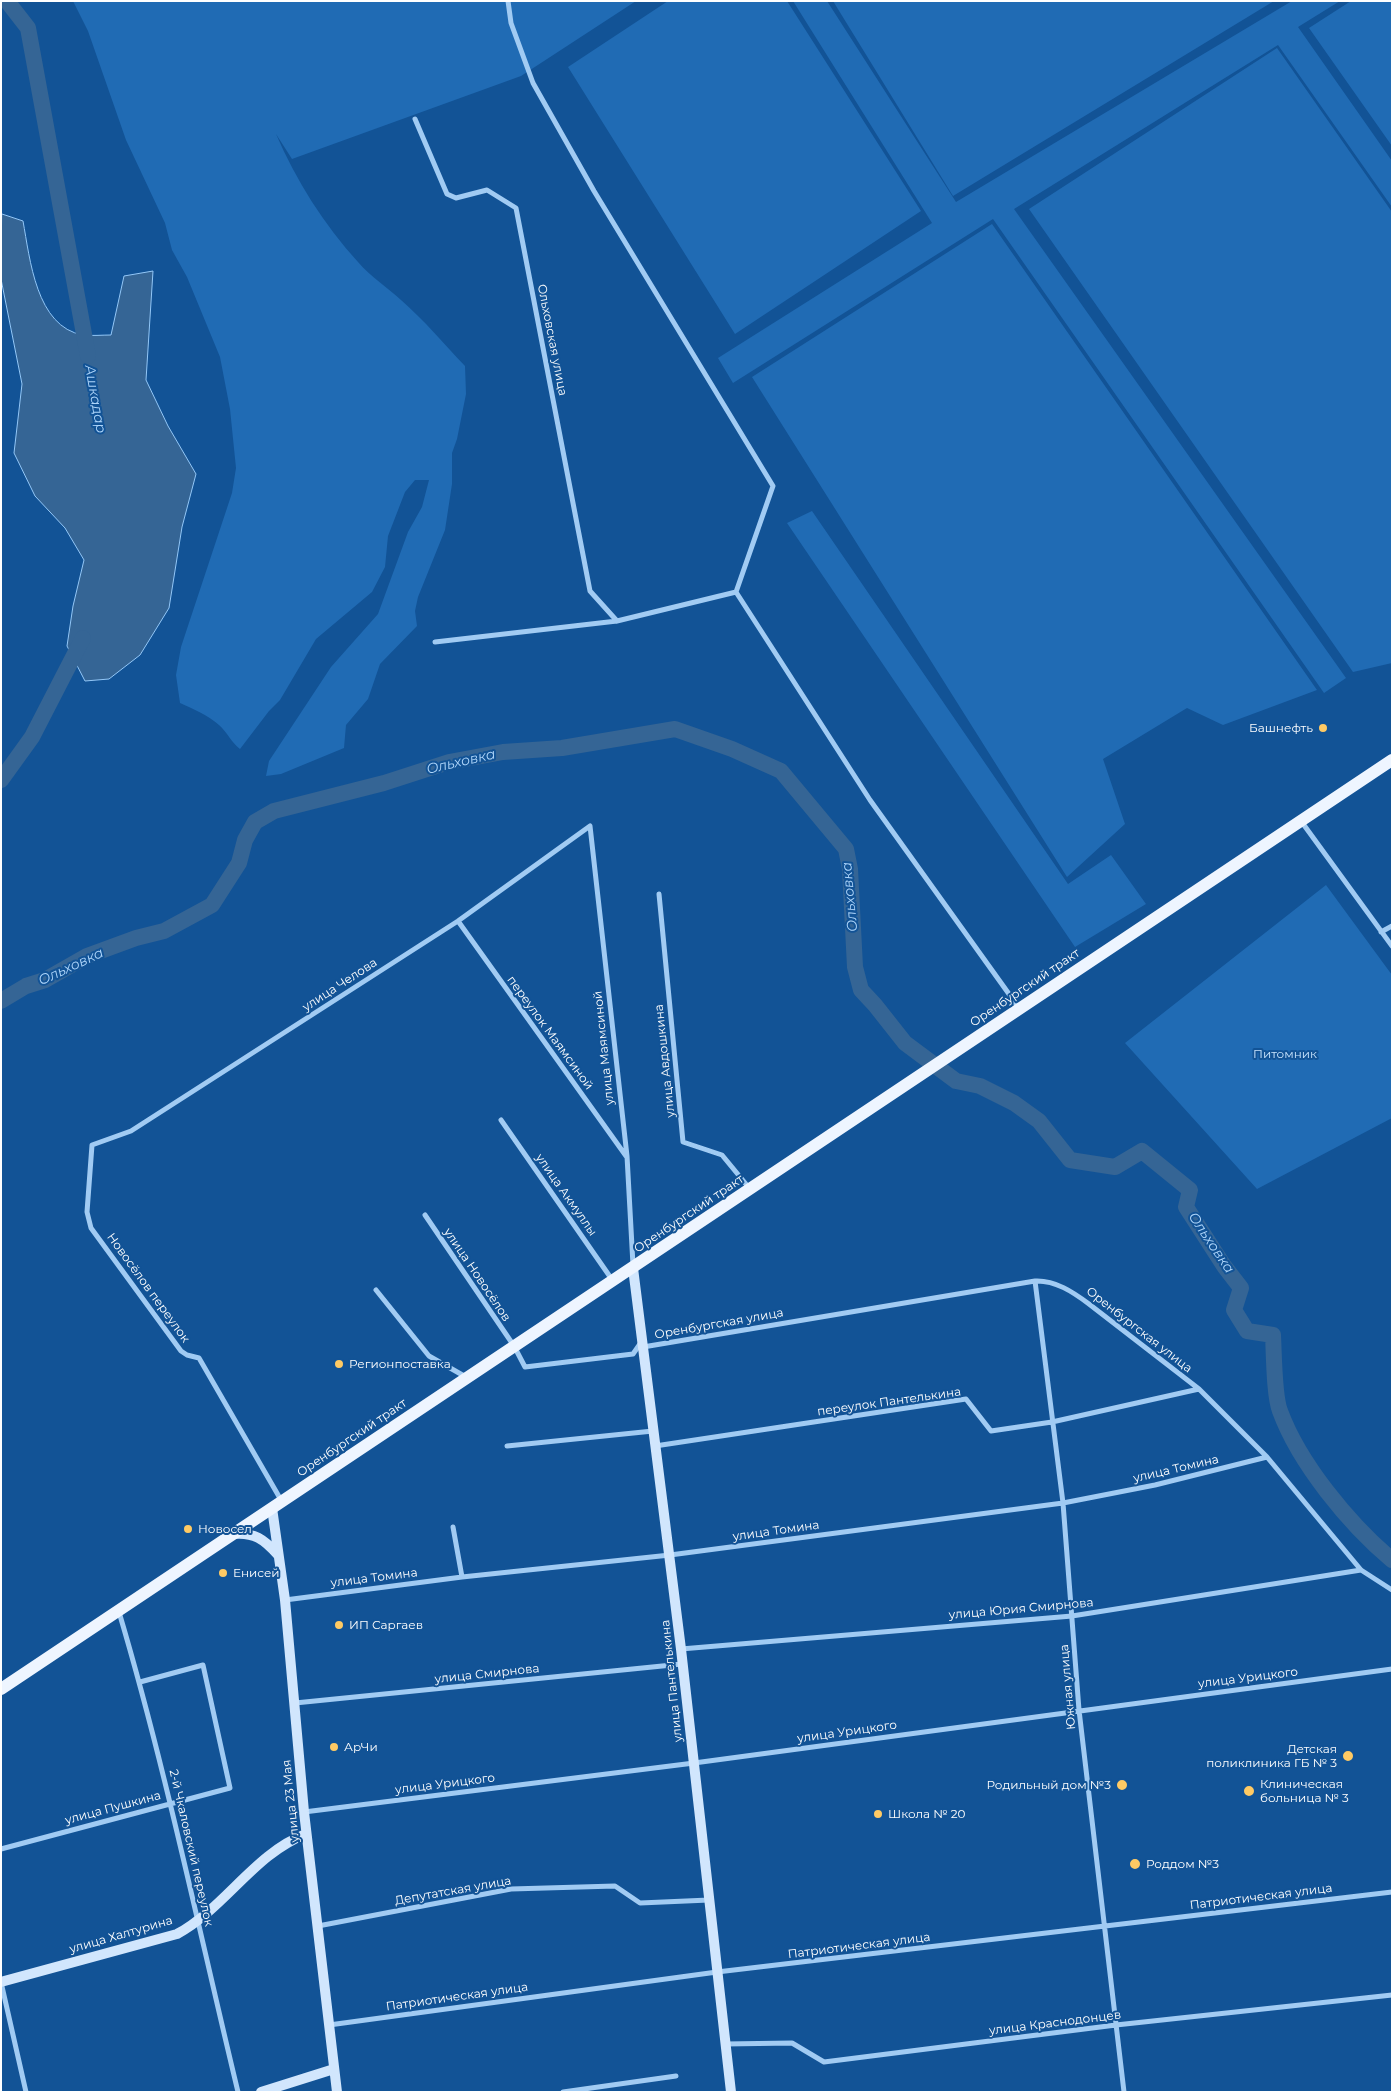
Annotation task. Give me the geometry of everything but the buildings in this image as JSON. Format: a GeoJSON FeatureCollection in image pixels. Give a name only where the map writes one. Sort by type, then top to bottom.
{"type":"FeatureCollection","features":[{"type":"Feature","properties":{"kind":"main road","name":"Оренбургский тракт"},"geometry":{"type":"LineString","coordinates":[[1,1689],[1392,760]]}},
{"type":"Feature","properties":{"kind":"main road","name":"улица Пантелькина"},"geometry":{"type":"LineString","coordinates":[[633,1268],[670,1555],[730,2092]]}},
{"type":"Feature","properties":{"kind":"main road","name":"улица 23 Мая"},"geometry":{"type":"LineString","coordinates":[[277,1505],[278,1555],[285,1600],[306,1834],[337,2092]]}},
{"type":"Feature","properties":{"kind":"main road"},"geometry":{"type":"LineString","coordinates":[[232,1534],[246,1533],[257,1536],[278,1555]]}},
{"type":"Feature","properties":{"kind":"main road","name":"улица Халтурина"},"geometry":{"type":"LineString","coordinates":[[1,1982],[177,1934],[197,1922],[281,1846],[306,1834]]}},
{"type":"Feature","properties":{"kind":"main road"},"geometry":{"type":"LineString","coordinates":[[260,2092],[334,2069]]}},
{"type":"Feature","properties":{"kind":"street"},"geometry":{"type":"LineString","coordinates":[[508,1],[511,23],[533,84],[594,191],[773,486],[736,592]]}},
{"type":"Feature","properties":{"kind":"street","name":"Ольховская улица"},"geometry":{"type":"LineString","coordinates":[[416,119],[447,194],[456,198],[487,190],[516,208],[590,591],[617,621]]}},
{"type":"Feature","properties":{"kind":"street"},"geometry":{"type":"LineString","coordinates":[[435,642],[617,621],[736,592]]}},
{"type":"Feature","properties":{"kind":"street"},"geometry":{"type":"LineString","coordinates":[[736,592],[870,800],[1019,1008]]}},
{"type":"Feature","properties":{"kind":"street"},"geometry":{"type":"LineString","coordinates":[[1300,821],[1392,946]]}},
{"type":"Feature","properties":{"kind":"street","name":"улица Челова"},"geometry":{"type":"LineString","coordinates":[[92,1145],[131,1131],[458,921],[590,826]]}},
{"type":"Feature","properties":{"kind":"street","name":"улица Маямсиной"},"geometry":{"type":"LineString","coordinates":[[590,826],[626,1156],[633,1268]]}},
{"type":"Feature","properties":{"kind":"street","name":"улица Авдошкина"},"geometry":{"type":"LineString","coordinates":[[659,894],[683,1142],[722,1155],[750,1189]]}},
{"type":"Feature","properties":{"kind":"street","name":"переулок Маямсиной"},"geometry":{"type":"LineString","coordinates":[[458,921],[626,1156]]}},
{"type":"Feature","properties":{"kind":"street"},"geometry":{"type":"LineString","coordinates":[[1382,932],[1392,926]]}},
{"type":"Feature","properties":{"kind":"street","name":"улица Акмуллы"},"geometry":{"type":"LineString","coordinates":[[502,1120],[614,1281]]}},
{"type":"Feature","properties":{"kind":"street","name":"Новосёлов переулок"},"geometry":{"type":"LineString","coordinates":[[92,1145],[87,1212],[91,1228],[181,1351],[187,1356],[199,1358],[277,1505]]}},
{"type":"Feature","properties":{"kind":"street","name":"улица Новосёлов"},"geometry":{"type":"LineString","coordinates":[[424,1215],[514,1346]]}},
{"type":"Feature","properties":{"kind":"street","name":"Оренбургская улица"},"geometry":{"type":"LineString","coordinates":[[514,1346],[525,1367],[633,1354],[643,1344],[1034,1281],[1051,1282],[1074,1293],[1199,1389],[1267,1458],[1360,1570],[1392,1590]]}},
{"type":"Feature","properties":{"kind":"street","name":"Южная улица"},"geometry":{"type":"LineString","coordinates":[[1034,1281],[1063,1503],[1079,1710],[1124,2092]]}},
{"type":"Feature","properties":{"kind":"street"},"geometry":{"type":"LineString","coordinates":[[376,1290],[430,1356],[467,1377]]}},
{"type":"Feature","properties":{"kind":"street","name":"переулок Пантелькина"},"geometry":{"type":"LineString","coordinates":[[655,1446],[966,1399],[991,1431],[1052,1422],[1199,1389]]}},
{"type":"Feature","properties":{"kind":"street"},"geometry":{"type":"LineString","coordinates":[[507,1446],[653,1431]]}},
{"type":"Feature","properties":{"kind":"street","name":"улица Томина"},"geometry":{"type":"LineString","coordinates":[[285,1600],[462,1577],[670,1555],[1063,1503],[1155,1485],[1267,1458]]}},
{"type":"Feature","properties":{"kind":"street"},"geometry":{"type":"LineString","coordinates":[[452,1527],[462,1577]]}},
{"type":"Feature","properties":{"kind":"street","name":"улица Юрия Смирнова"},"geometry":{"type":"LineString","coordinates":[[681,1649],[1072,1616],[1360,1570]]}},
{"type":"Feature","properties":{"kind":"street","name":"2-й Чкаловский переулок"},"geometry":{"type":"LineString","coordinates":[[118,1610],[140,1682],[172,1803],[197,1922],[238,2092]]}},
{"type":"Feature","properties":{"kind":"street","name":"улица Смирнова"},"geometry":{"type":"LineString","coordinates":[[294,1703],[682,1664]]}},
{"type":"Feature","properties":{"kind":"street","name":"улица Пушкина"},"geometry":{"type":"LineString","coordinates":[[1,1849],[230,1788],[203,1665],[140,1682]]}},
{"type":"Feature","properties":{"kind":"street","name":"улица Урицкого"},"geometry":{"type":"LineString","coordinates":[[304,1812],[694,1763],[1392,1669]]}},
{"type":"Feature","properties":{"kind":"street","name":"Депутатская улица"},"geometry":{"type":"LineString","coordinates":[[317,1926],[511,1889],[615,1886],[640,1903],[709,1900]]}},
{"type":"Feature","properties":{"kind":"street","name":"Патриотическая улица"},"geometry":{"type":"LineString","coordinates":[[329,2025],[717,1972],[1392,1892]]}},
{"type":"Feature","properties":{"kind":"street"},"geometry":{"type":"LineString","coordinates":[[1,1982],[26,2092]]}},
{"type":"Feature","properties":{"kind":"street","name":"улица Краснодонцев"},"geometry":{"type":"LineString","coordinates":[[725,2044],[792,2043],[824,2062],[1116,2025],[1392,1995]]}},
{"type":"Feature","properties":{"kind":"street"},"geometry":{"type":"LineString","coordinates":[[563,2092],[676,2076]]}},
{"type":"Feature","properties":{"kind":"green space"},"geometry":{"type":"Polygon","coordinates":[[[73,1],[636,1],[521,76],[292,159],[276,134],[302,185],[322,217],[346,248],[368,272],[418,316],[465,366],[466,394],[457,439],[452,453],[452,484],[445,530],[418,597],[415,611],[417,626],[380,664],[368,699],[346,725],[344,748],[281,774],[266,776],[269,761],[331,667],[378,614],[408,532],[422,507],[429,480],[415,480],[405,492],[388,536],[385,567],[372,592],[316,639],[280,700],[269,711],[240,749],[215,721],[180,703],[176,675],[181,647],[232,493],[236,468],[230,409],[220,357],[187,277],[172,250],[165,223],[126,140],[88,31],[73,1]]]}},
{"type":"Feature","properties":{"kind":"green space"},"geometry":{"type":"Polygon","coordinates":[[[668,1],[787,1],[921,211],[735,334],[568,67],[668,1]]]}},
{"type":"Feature","properties":{"kind":"green space"},"geometry":{"type":"Polygon","coordinates":[[[793,1],[827,1],[956,202],[1292,1],[1340,1],[1298,27],[1392,161],[1392,207],[1278,45],[1014,209],[1346,678],[1324,693],[993,219],[733,383],[718,358],[932,223],[793,1]]]}},
{"type":"Feature","properties":{"kind":"green space"},"geometry":{"type":"Polygon","coordinates":[[[833,1],[1274,1],[953,196],[833,1]]]}},
{"type":"Feature","properties":{"kind":"green space"},"geometry":{"type":"Polygon","coordinates":[[[1351,1],[1392,1],[1392,146],[1309,28],[1351,1]]]}},
{"type":"Feature","properties":{"kind":"green space"},"geometry":{"type":"Polygon","coordinates":[[[1277,48],[1392,212],[1392,663],[1353,672],[1029,209],[1277,48]]]}},
{"type":"Feature","properties":{"kind":"green space"},"geometry":{"type":"Polygon","coordinates":[[[992,224],[1317,690],[1223,725],[1187,708],[1103,759],[1125,824],[1067,877],[752,377],[992,224]]]}},
{"type":"Feature","properties":{"kind":"green space"},"geometry":{"type":"Polygon","coordinates":[[[812,511],[1068,884],[1111,855],[1146,904],[1075,947],[787,523],[812,511]]]}},
{"type":"Feature","properties":{"kind":"green space","name":"Питомник"},"geometry":{"type":"Polygon","coordinates":[[[1326,885],[1392,975],[1392,1118],[1257,1189],[1125,1043],[1326,885]]]}},
{"type":"Feature","properties":{"kind":"water"},"geometry":{"type":"Polygon","coordinates":[[[2,214],[23,221],[38,289],[45,305],[55,319],[67,329],[83,335],[111,335],[124,276],[153,271],[146,380],[168,426],[196,474],[182,527],[169,608],[140,655],[109,679],[85,681],[67,646],[73,606],[84,560],[65,528],[35,496],[14,453],[22,384],[1,279],[2,214]]]}},
{"type":"Feature","properties":{"kind":"waterway","name":"Ашкадар"},"geometry":{"type":"LineString","coordinates":[[7,1],[28,28],[88,356]]}},
{"type":"Feature","properties":{"kind":"waterway","name":"Ашкадар"},"geometry":{"type":"LineString","coordinates":[[1,780],[32,737],[83,638]]}},
{"type":"Feature","properties":{"kind":"waterway","name":"Ольховка"},"geometry":{"type":"LineString","coordinates":[[1,1001],[26,986],[45,980],[87,956],[136,938],[164,931],[212,905],[239,863],[245,840],[255,822],[274,811],[384,783],[449,762],[503,752],[562,748],[675,729],[732,749],[781,771],[846,849],[850,869],[855,967],[861,990],[905,1043],[956,1081],[980,1086],[1014,1103],[1039,1121],[1070,1160],[1115,1167],[1142,1151],[1190,1190],[1186,1207],[1224,1266],[1241,1288],[1234,1310],[1247,1331],[1273,1335],[1275,1385],[1278,1404],[1299,1451],[1312,1472],[1343,1511],[1392,1560]]}},
{"type":"Feature","properties":{"kind":"place","name":"Башнефть"},"geometry":{"type":"Point","coordinates":[1323,728]}},
{"type":"Feature","properties":{"kind":"place","name":"Регионпоставка"},"geometry":{"type":"Point","coordinates":[339,1364]}},
{"type":"Feature","properties":{"kind":"place","name":"Новосел"},"geometry":{"type":"Point","coordinates":[188,1529]}},
{"type":"Feature","properties":{"kind":"place","name":"Енисей"},"geometry":{"type":"Point","coordinates":[223,1573]}},
{"type":"Feature","properties":{"kind":"place","name":"ИП Саргаев"},"geometry":{"type":"Point","coordinates":[339,1625]}},
{"type":"Feature","properties":{"kind":"place","name":"АрЧи"},"geometry":{"type":"Point","coordinates":[334,1747]}},
{"type":"Feature","properties":{"kind":"place","name":"Детская поликлиника ГБ № 3"},"geometry":{"type":"Point","coordinates":[1348,1756]}},
{"type":"Feature","properties":{"kind":"place","name":"Родильный дом №3"},"geometry":{"type":"Point","coordinates":[1122,1785]}},
{"type":"Feature","properties":{"kind":"place","name":"Клиническая больница № 3"},"geometry":{"type":"Point","coordinates":[1249,1791]}},
{"type":"Feature","properties":{"kind":"place","name":"Школа № 20"},"geometry":{"type":"Point","coordinates":[878,1814]}},
{"type":"Feature","properties":{"kind":"place","name":"Роддом №3"},"geometry":{"type":"Point","coordinates":[1135,1864]}}]}
